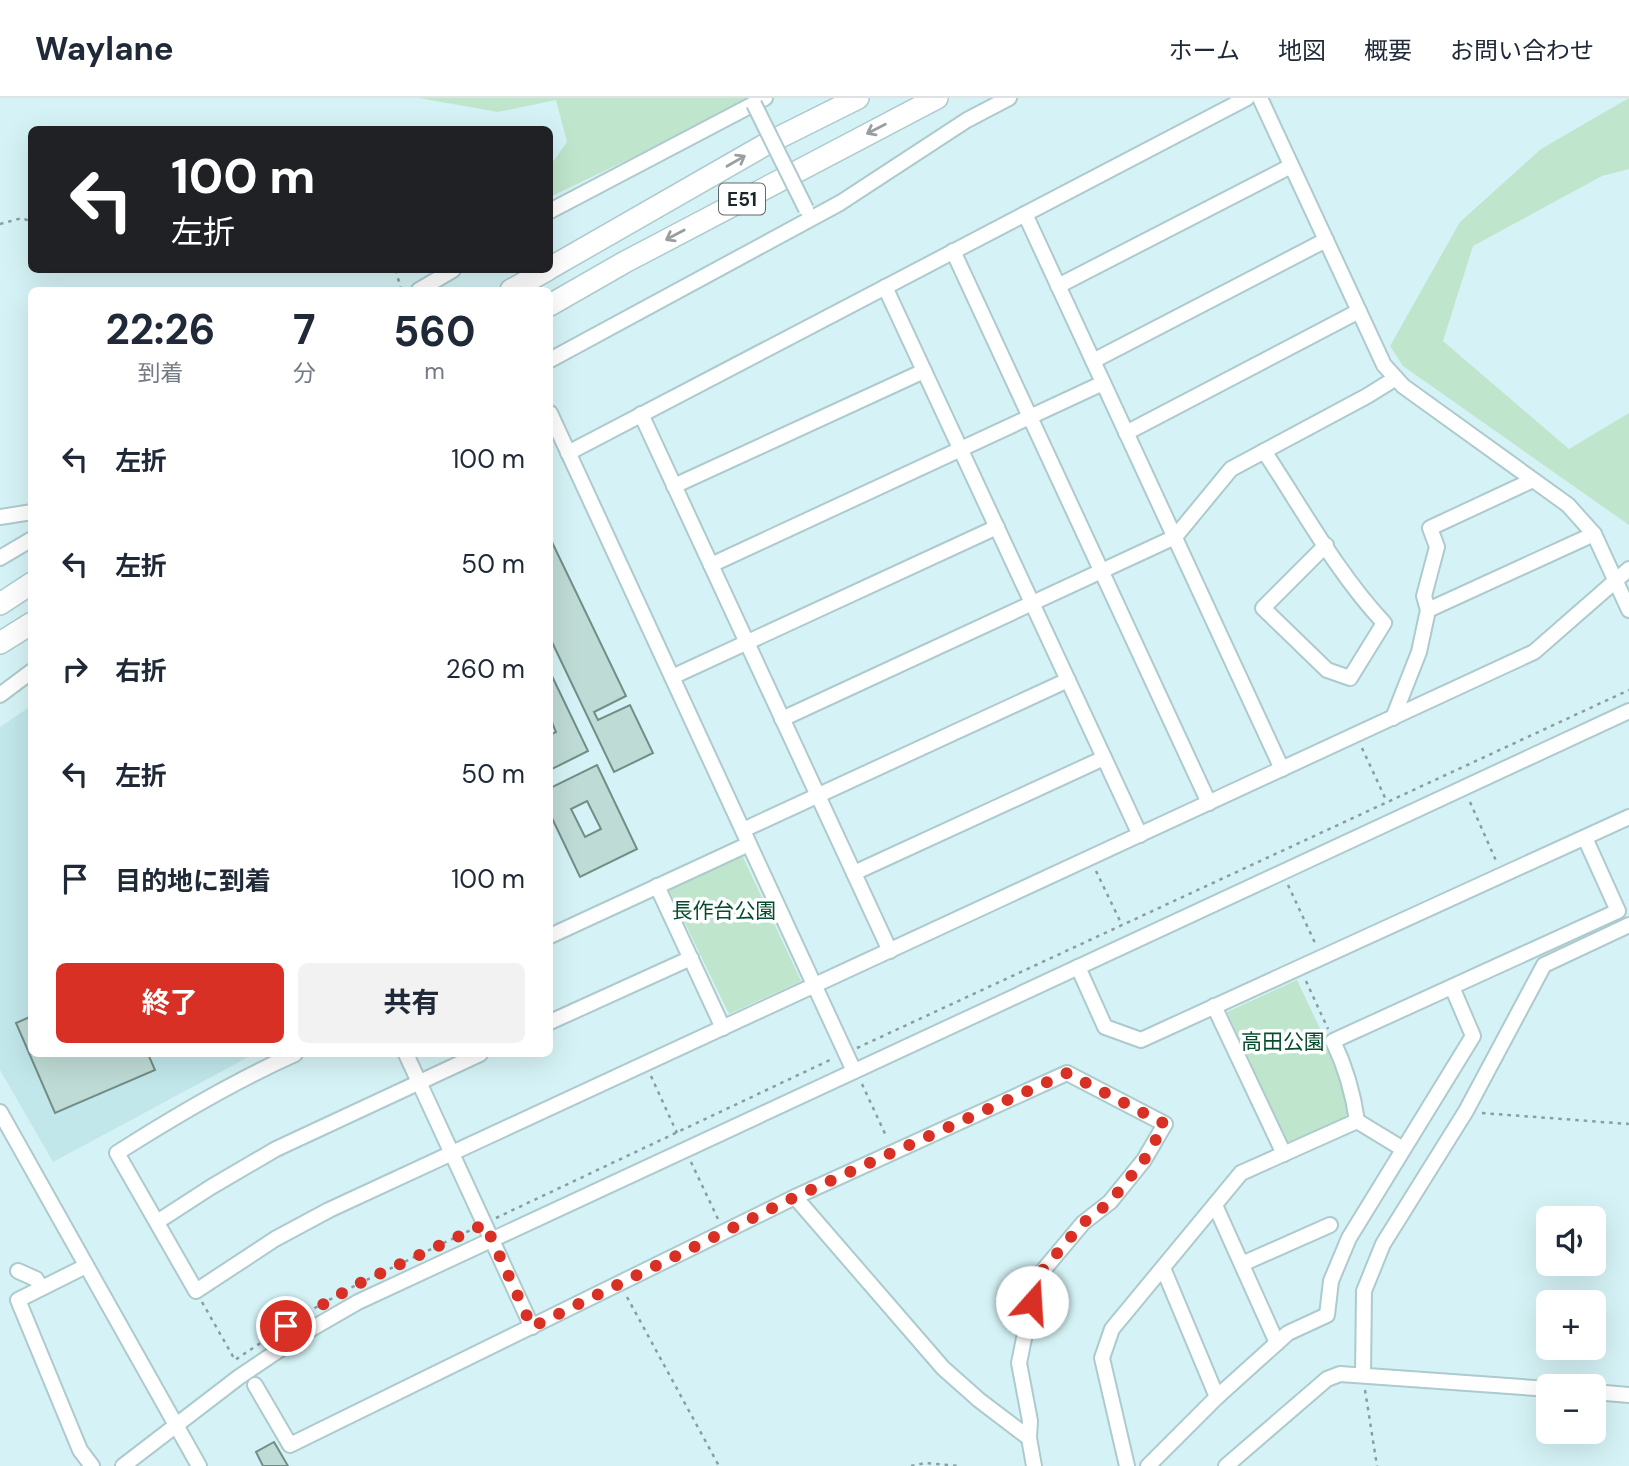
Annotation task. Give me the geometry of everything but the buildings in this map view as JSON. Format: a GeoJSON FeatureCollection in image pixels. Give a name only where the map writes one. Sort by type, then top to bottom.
{"type":"FeatureCollection","features":[{"type":"Feature","properties":{"kind":"highway","name":"E51"},"geometry":{"type":"LineString","coordinates":[[553,266],[768,143],[859,98]]}},
{"type":"Feature","properties":{"kind":"highway","name":"E51"},"geometry":{"type":"LineString","coordinates":[[553,303],[649,249],[937,98]]}},
{"type":"Feature","properties":{"kind":"highway","name":"E51"},"geometry":{"type":"LineString","coordinates":[[516,287],[541,273]]}},
{"type":"Feature","properties":{"kind":"highway"},"geometry":{"type":"LineString","coordinates":[[0,604],[28,586]]}},
{"type":"Feature","properties":{"kind":"highway"},"geometry":{"type":"LineString","coordinates":[[0,643],[28,625]]}},
{"type":"Feature","properties":{"kind":"street"},"geometry":{"type":"LineString","coordinates":[[553,358],[809,214],[841,203],[967,120],[1009,98]]}},
{"type":"Feature","properties":{"kind":"street"},"geometry":{"type":"LineString","coordinates":[[568,453],[1247,98]]}},
{"type":"Feature","properties":{"kind":"street"},"geometry":{"type":"LineString","coordinates":[[1259,98],[1384,365],[1403,386],[1568,505],[1594,534],[1629,610]]}},
{"type":"Feature","properties":{"kind":"street"},"geometry":{"type":"LineString","coordinates":[[553,209],[760,101],[809,214]]}},
{"type":"Feature","properties":{"kind":"street"},"geometry":{"type":"LineString","coordinates":[[1058,286],[1291,166]]}},
{"type":"Feature","properties":{"kind":"street"},"geometry":{"type":"LineString","coordinates":[[1025,214],[1282,769]]}},
{"type":"Feature","properties":{"kind":"street"},"geometry":{"type":"LineString","coordinates":[[1093,361],[1326,240]]}},
{"type":"Feature","properties":{"kind":"street"},"geometry":{"type":"LineString","coordinates":[[953,251],[1209,803]]}},
{"type":"Feature","properties":{"kind":"street"},"geometry":{"type":"LineString","coordinates":[[424,287],[448,273]]}},
{"type":"Feature","properties":{"kind":"street"},"geometry":{"type":"LineString","coordinates":[[886,287],[1140,835]]}},
{"type":"Feature","properties":{"kind":"street"},"geometry":{"type":"LineString","coordinates":[[1126,433],[1359,312]]}},
{"type":"Feature","properties":{"kind":"street"},"geometry":{"type":"LineString","coordinates":[[674,486],[925,371]]}},
{"type":"Feature","properties":{"kind":"street"},"geometry":{"type":"LineString","coordinates":[[782,719],[1175,537],[1231,469],[1396,378]]}},
{"type":"Feature","properties":{"kind":"street"},"geometry":{"type":"LineString","coordinates":[[710,565],[1103,383]]}},
{"type":"Feature","properties":{"kind":"street"},"geometry":{"type":"LineString","coordinates":[[641,414],[890,951]]}},
{"type":"Feature","properties":{"kind":"street"},"geometry":{"type":"LineString","coordinates":[[553,420],[858,1077]]}},
{"type":"Feature","properties":{"kind":"street"},"geometry":{"type":"LineString","coordinates":[[1264,451],[1363,600],[1384,623],[1350,678],[1327,670],[1263,608],[1326,545]]}},
{"type":"Feature","properties":{"kind":"street"},"geometry":{"type":"LineString","coordinates":[[1393,718],[1419,652],[1428,610],[1424,596],[1437,547],[1430,528],[1533,480]]}},
{"type":"Feature","properties":{"kind":"street"},"geometry":{"type":"LineString","coordinates":[[0,517],[28,513]]}},
{"type":"Feature","properties":{"kind":"street"},"geometry":{"type":"LineString","coordinates":[[672,677],[997,527]]}},
{"type":"Feature","properties":{"kind":"street"},"geometry":{"type":"LineString","coordinates":[[1428,610],[1594,534]]}},
{"type":"Feature","properties":{"kind":"street"},"geometry":{"type":"LineString","coordinates":[[0,558],[28,541]]}},
{"type":"Feature","properties":{"kind":"street"},"geometry":{"type":"LineString","coordinates":[[288,1057],[245,1076],[181,1112],[117,1153],[196,1291],[275,1239],[329,1210],[1534,652],[1629,569]]}},
{"type":"Feature","properties":{"kind":"street"},"geometry":{"type":"LineString","coordinates":[[0,695],[28,674]]}},
{"type":"Feature","properties":{"kind":"street"},"geometry":{"type":"LineString","coordinates":[[553,935],[657,886],[818,796],[1068,680]]}},
{"type":"Feature","properties":{"kind":"street"},"geometry":{"type":"LineString","coordinates":[[123,1466],[239,1377],[306,1332],[358,1302],[491,1239],[858,1077],[1078,967],[1629,711]]}},
{"type":"Feature","properties":{"kind":"street"},"geometry":{"type":"LineString","coordinates":[[854,873],[1104,758]]}},
{"type":"Feature","properties":{"kind":"street"},"geometry":{"type":"LineString","coordinates":[[1078,967],[1105,1027],[1141,1040],[1629,817]]}},
{"type":"Feature","properties":{"kind":"street"},"geometry":{"type":"LineString","coordinates":[[1403,1150],[1357,1121],[1353,1093],[1333,1041],[1618,912],[1585,838]]}},
{"type":"Feature","properties":{"kind":"street"},"geometry":{"type":"LineString","coordinates":[[657,886],[723,1028]]}},
{"type":"Feature","properties":{"kind":"street"},"geometry":{"type":"LineString","coordinates":[[1363,1376],[1364,1291],[1383,1244],[1466,1111],[1544,965],[1629,925]]}},
{"type":"Feature","properties":{"kind":"street"},"geometry":{"type":"LineString","coordinates":[[553,1021],[691,958]]}},
{"type":"Feature","properties":{"kind":"street"},"geometry":{"type":"LineString","coordinates":[[1148,1466],[1217,1397],[1288,1333],[1326,1315],[1331,1281],[1349,1238],[1473,1036],[1452,987]]}},
{"type":"Feature","properties":{"kind":"street"},"geometry":{"type":"LineString","coordinates":[[1214,1006],[1284,1154]]}},
{"type":"Feature","properties":{"kind":"street"},"geometry":{"type":"LineString","coordinates":[[407,1057],[532,1327]]}},
{"type":"Feature","properties":{"kind":"street"},"geometry":{"type":"LineString","coordinates":[[157,1222],[276,1150],[473,1057]]}},
{"type":"Feature","properties":{"kind":"street"},"geometry":{"type":"LineString","coordinates":[[255,1385],[290,1446],[795,1197],[1067,1073],[1165,1124],[1144,1160],[1110,1202],[1083,1223],[1035,1279],[1019,1363],[1030,1421],[1029,1438],[1034,1466]]}},
{"type":"Feature","properties":{"kind":"street"},"geometry":{"type":"LineString","coordinates":[[0,1112],[200,1466]]}},
{"type":"Feature","properties":{"kind":"street"},"geometry":{"type":"LineString","coordinates":[[1127,1466],[1102,1358],[1112,1329],[1241,1173],[1357,1121]]}},
{"type":"Feature","properties":{"kind":"street"},"geometry":{"type":"LineString","coordinates":[[795,1197],[943,1368],[1029,1438]]}},
{"type":"Feature","properties":{"kind":"street"},"geometry":{"type":"LineString","coordinates":[[1215,1205],[1277,1343]]}},
{"type":"Feature","properties":{"kind":"street"},"geometry":{"type":"LineString","coordinates":[[1242,1264],[1330,1225]]}},
{"type":"Feature","properties":{"kind":"street"},"geometry":{"type":"LineString","coordinates":[[86,1266],[18,1300],[80,1450],[92,1466]]}},
{"type":"Feature","properties":{"kind":"street"},"geometry":{"type":"LineString","coordinates":[[1163,1268],[1217,1397]]}},
{"type":"Feature","properties":{"kind":"street"},"geometry":{"type":"LineString","coordinates":[[18,1271],[36,1279],[41,1289]]}},
{"type":"Feature","properties":{"kind":"street"},"geometry":{"type":"LineString","coordinates":[[1226,1466],[1327,1379],[1340,1374],[1536,1388]]}},
{"type":"Feature","properties":{"kind":"street"},"geometry":{"type":"LineString","coordinates":[[1606,1393],[1629,1395]]}},
{"type":"Feature","properties":{"kind":"path"},"geometry":{"type":"LineString","coordinates":[[0,225],[22,218],[28,220]]}},
{"type":"Feature","properties":{"kind":"path"},"geometry":{"type":"LineString","coordinates":[[196,1291],[235,1360],[304,1314],[356,1285],[846,1053],[1629,690]]}},
{"type":"Feature","properties":{"kind":"path"},"geometry":{"type":"LineString","coordinates":[[1356,735],[1387,802]]}},
{"type":"Feature","properties":{"kind":"path"},"geometry":{"type":"LineString","coordinates":[[1470,802],[1502,875]]}},
{"type":"Feature","properties":{"kind":"path"},"geometry":{"type":"LineString","coordinates":[[1090,858],[1122,925]]}},
{"type":"Feature","properties":{"kind":"path"},"geometry":{"type":"LineString","coordinates":[[1288,885],[1322,958]]}},
{"type":"Feature","properties":{"kind":"path"},"geometry":{"type":"LineString","coordinates":[[1300,968],[1333,1041]]}},
{"type":"Feature","properties":{"kind":"path"},"geometry":{"type":"LineString","coordinates":[[645,1063],[677,1133]]}},
{"type":"Feature","properties":{"kind":"path"},"geometry":{"type":"LineString","coordinates":[[858,1077],[894,1152]]}},
{"type":"Feature","properties":{"kind":"path"},"geometry":{"type":"LineString","coordinates":[[1466,1111],[1629,1124]]}},
{"type":"Feature","properties":{"kind":"path"},"geometry":{"type":"LineString","coordinates":[[691,1162],[724,1232]]}},
{"type":"Feature","properties":{"kind":"path"},"geometry":{"type":"LineString","coordinates":[[620,1283],[719,1466]]}},
{"type":"Feature","properties":{"kind":"path"},"geometry":{"type":"LineString","coordinates":[[1363,1376],[1377,1466]]}},
{"type":"Feature","properties":{"kind":"path"},"geometry":{"type":"LineString","coordinates":[[911,1466],[925,1463],[960,1466]]}},
{"type":"Feature","properties":{"kind":"shaded area"},"geometry":{"type":"Polygon","coordinates":[[[28,708],[28,1057],[248,1057],[53,1162],[0,1070],[0,727],[28,708]]]}},
{"type":"Feature","properties":{"kind":"green space"},"geometry":{"type":"Polygon","coordinates":[[[419,98],[756,98],[553,196],[553,162],[567,142],[556,100],[498,112],[419,98]]]}},
{"type":"Feature","properties":{"kind":"green space"},"geometry":{"type":"Polygon","coordinates":[[[1629,98],[1629,169],[1602,176],[1473,246],[1443,341],[1569,449],[1629,413],[1629,525],[1403,366],[1390,346],[1460,222],[1541,149],[1629,98]]]}},
{"type":"Feature","properties":{"kind":"green space","name":"長作台公園"},"geometry":{"type":"Polygon","coordinates":[[[742,855],[801,981],[729,1014],[669,890],[742,855]]]}},
{"type":"Feature","properties":{"kind":"green space","name":"高田公園"},"geometry":{"type":"Polygon","coordinates":[[[1297,980],[1340,1071],[1349,1111],[1345,1118],[1288,1143],[1227,1012],[1297,980]]]}},
{"type":"Feature","properties":{"kind":"route"},"geometry":{"type":"LineString","coordinates":[[286,1326],[356,1285],[485,1224],[532,1327],[795,1197],[1067,1073],[1165,1124],[1144,1160],[1110,1202],[1083,1223],[1035,1279],[1032,1302]]}}]}
